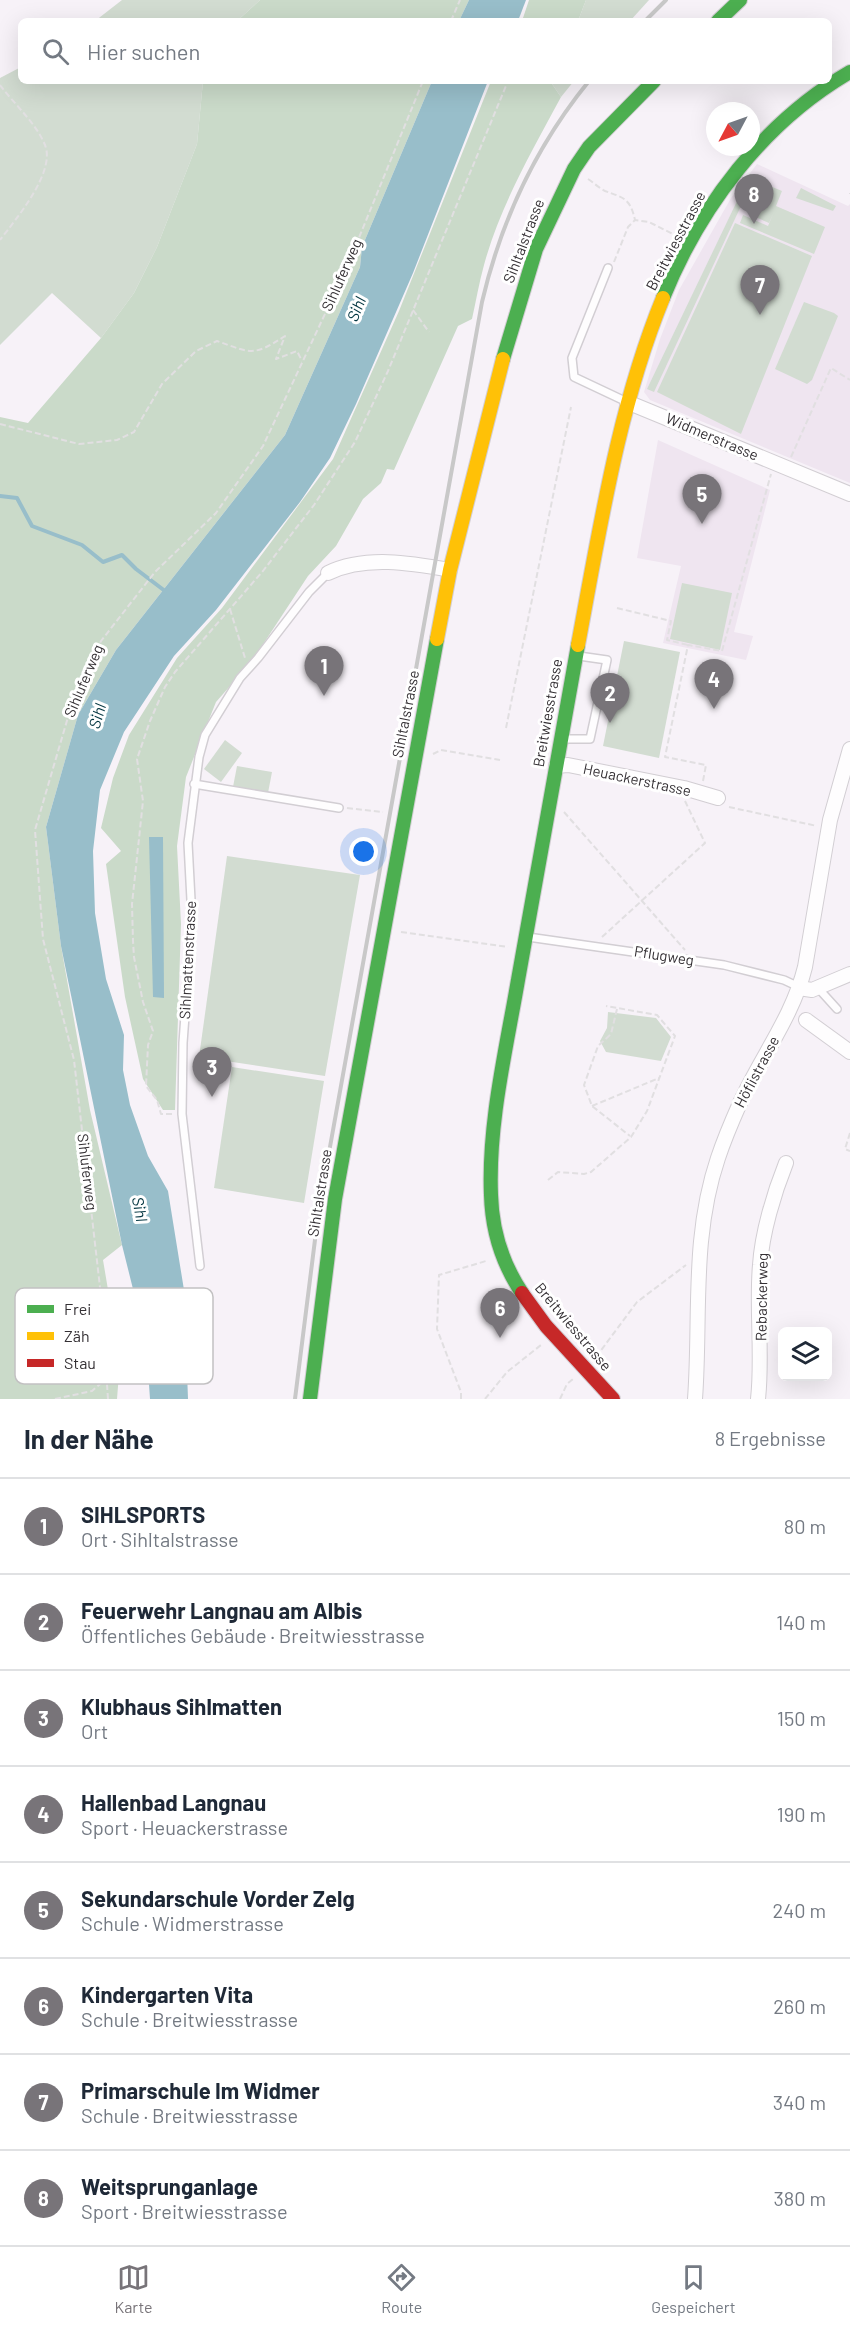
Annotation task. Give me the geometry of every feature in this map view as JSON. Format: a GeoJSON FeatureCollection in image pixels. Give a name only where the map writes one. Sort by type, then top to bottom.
{"type":"FeatureCollection","features":[{"type":"Feature","properties":{"kind":"street"},"geometry":{"type":"LineString","coordinates":[[721,18],[740,0]]}},
{"type":"Feature","properties":{"kind":"street","name":"Breitwiesstrasse"},"geometry":{"type":"LineString","coordinates":[[832,81],[850,72]]}},
{"type":"Feature","properties":{"kind":"street","name":"Sihltalstrasse"},"geometry":{"type":"LineString","coordinates":[[309,1399],[335,1199],[450,570],[521,296],[536,249],[574,169],[597,140],[651,84]]}},
{"type":"Feature","properties":{"kind":"street","name":"Breitwiesstrasse"},"geometry":{"type":"LineString","coordinates":[[613,1399],[554,1334],[519,1288],[502,1256],[497,1241],[492,1206],[491,1171],[496,1118],[524,943],[575,655],[627,402],[651,328],[665,292],[690,243],[716,200],[746,160],[783,120],[826,84]]}},
{"type":"Feature","properties":{"kind":"street","name":"Widmerstrasse"},"geometry":{"type":"LineString","coordinates":[[627,402],[850,494]]}},
{"type":"Feature","properties":{"kind":"street"},"geometry":{"type":"LineString","coordinates":[[328,573],[362,562],[397,563],[450,570]]}},
{"type":"Feature","properties":{"kind":"street","name":"Höflistrasse"},"geometry":{"type":"LineString","coordinates":[[695,1399],[700,1236],[718,1159],[740,1102],[786,1017],[799,987],[805,967],[829,828],[850,749]]}},
{"type":"Feature","properties":{"kind":"street","name":"Heuackerstrasse"},"geometry":{"type":"LineString","coordinates":[[556,766],[568,765],[684,788],[718,798]]}},
{"type":"Feature","properties":{"kind":"street"},"geometry":{"type":"LineString","coordinates":[[799,987],[812,990],[850,974]]}},
{"type":"Feature","properties":{"kind":"street"},"geometry":{"type":"LineString","coordinates":[[806,1020],[850,1052]]}},
{"type":"Feature","properties":{"kind":"street","name":"Rebackerweg"},"geometry":{"type":"LineString","coordinates":[[758,1399],[762,1370],[759,1265],[778,1183],[786,1162]]}},
{"type":"Feature","properties":{"kind":"lane","name":"Widmerstrasse"},"geometry":{"type":"LineString","coordinates":[[608,267],[572,358],[574,377],[627,402]]}},
{"type":"Feature","properties":{"kind":"lane","name":"Sihlmattenstrasse"},"geometry":{"type":"LineString","coordinates":[[200,1266],[182,1114],[183,1043],[192,919],[188,843],[194,784],[205,735],[230,692],[309,592],[328,573]]}},
{"type":"Feature","properties":{"kind":"lane"},"geometry":{"type":"LineString","coordinates":[[560,739],[590,739],[607,660],[575,655]]}},
{"type":"Feature","properties":{"kind":"lane"},"geometry":{"type":"LineString","coordinates":[[194,784],[339,808]]}},
{"type":"Feature","properties":{"kind":"lane","name":"Pflugweg"},"geometry":{"type":"LineString","coordinates":[[524,943],[593,945],[694,960],[784,980],[799,987]]}},
{"type":"Feature","properties":{"kind":"lane"},"geometry":{"type":"LineString","coordinates":[[818,988],[837,1009]]}},
{"type":"Feature","properties":{"kind":"path"},"geometry":{"type":"LineString","coordinates":[[452,18],[460,0]]}},
{"type":"Feature","properties":{"kind":"path","name":"Sihluferweg"},"geometry":{"type":"LineString","coordinates":[[100,1288],[74,1060],[42,939],[35,830],[73,700],[101,641],[155,572],[216,513],[263,446],[347,267],[422,84]]}},
{"type":"Feature","properties":{"kind":"path"},"geometry":{"type":"LineString","coordinates":[[164,1115],[161,1114],[157,1100],[146,1086],[148,1045],[153,1032],[147,1018],[134,957],[132,904],[143,801],[137,759],[165,687],[175,672],[263,571],[315,505],[355,442],[373,408],[507,84]]}},
{"type":"Feature","properties":{"kind":"path"},"geometry":{"type":"LineString","coordinates":[[0,85],[46,147],[46,162],[40,181],[0,240]]}},
{"type":"Feature","properties":{"kind":"path"},"geometry":{"type":"LineString","coordinates":[[574,169],[603,190],[626,199],[632,207],[635,220]]}},
{"type":"Feature","properties":{"kind":"path"},"geometry":{"type":"LineString","coordinates":[[635,220],[650,222],[690,243]]}},
{"type":"Feature","properties":{"kind":"path"},"geometry":{"type":"LineString","coordinates":[[608,267],[615,261],[628,227],[635,220]]}},
{"type":"Feature","properties":{"kind":"path"},"geometry":{"type":"LineString","coordinates":[[413,310],[429,332]]}},
{"type":"Feature","properties":{"kind":"path"},"geometry":{"type":"LineString","coordinates":[[0,424],[79,444],[117,440],[134,432],[162,384],[196,351],[217,341],[249,352],[267,347],[285,336],[276,359],[297,351],[302,361]]}},
{"type":"Feature","properties":{"kind":"path"},"geometry":{"type":"LineString","coordinates":[[617,608],[671,621],[667,640],[722,651],[767,483],[781,465],[831,368],[850,380]]}},
{"type":"Feature","properties":{"kind":"path"},"geometry":{"type":"LineString","coordinates":[[506,728],[571,406]]}},
{"type":"Feature","properties":{"kind":"path"},"geometry":{"type":"LineString","coordinates":[[230,609],[248,668]]}},
{"type":"Feature","properties":{"kind":"path"},"geometry":{"type":"LineString","coordinates":[[688,645],[665,757],[706,765],[700,794]]}},
{"type":"Feature","properties":{"kind":"path"},"geometry":{"type":"LineString","coordinates":[[430,760],[435,751],[441,750],[500,760]]}},
{"type":"Feature","properties":{"kind":"path"},"geometry":{"type":"LineString","coordinates":[[593,945],[705,843],[682,795],[684,788]]}},
{"type":"Feature","properties":{"kind":"path"},"geometry":{"type":"LineString","coordinates":[[718,798],[720,805],[772,818],[829,828]]}},
{"type":"Feature","properties":{"kind":"path"},"geometry":{"type":"LineString","coordinates":[[550,803],[558,805],[694,960]]}},
{"type":"Feature","properties":{"kind":"path"},"geometry":{"type":"LineString","coordinates":[[339,808],[359,808],[383,812]]}},
{"type":"Feature","properties":{"kind":"path"},"geometry":{"type":"LineString","coordinates":[[384,930],[524,943]]}},
{"type":"Feature","properties":{"kind":"path"},"geometry":{"type":"LineString","coordinates":[[548,1180],[558,1172],[584,1174],[591,1172],[631,1137],[647,1111],[675,1036],[657,1015],[606,1006]]}},
{"type":"Feature","properties":{"kind":"path"},"geometry":{"type":"LineString","coordinates":[[617,1009],[611,1034],[598,1046],[584,1085],[592,1106],[631,1137]]}},
{"type":"Feature","properties":{"kind":"path"},"geometry":{"type":"LineString","coordinates":[[592,1106],[660,1078]]}},
{"type":"Feature","properties":{"kind":"path"},"geometry":{"type":"LineString","coordinates":[[850,1133],[845,1149],[850,1151]]}},
{"type":"Feature","properties":{"kind":"path"},"geometry":{"type":"LineString","coordinates":[[461,1399],[461,1392],[437,1329],[439,1275],[502,1256]]}},
{"type":"Feature","properties":{"kind":"path"},"geometry":{"type":"LineString","coordinates":[[560,1399],[567,1384],[594,1360],[637,1302],[688,1263],[699,1263]]}},
{"type":"Feature","properties":{"kind":"path"},"geometry":{"type":"LineString","coordinates":[[485,1399],[507,1372],[554,1334]]}},
{"type":"Feature","properties":{"kind":"path"},"geometry":{"type":"LineString","coordinates":[[55,1399],[74,1398],[92,1391],[100,1384]]}},
{"type":"Feature","properties":{"kind":"path","name":"Sihluferweg"},"geometry":{"type":"LineString","coordinates":[[106,1384],[108,1399]]}},
{"type":"Feature","properties":{"kind":"path"},"geometry":{"type":"LineString","coordinates":[[562,1395],[565,1399]]}},
{"type":"Feature","properties":{"kind":"shaded area"},"geometry":{"type":"Polygon","coordinates":[[[122,0],[260,0],[240,18],[99,18],[122,0]]]}},
{"type":"Feature","properties":{"kind":"shaded area"},"geometry":{"type":"Polygon","coordinates":[[[586,0],[649,0],[633,18],[579,18],[586,0]]]}},
{"type":"Feature","properties":{"kind":"shaded area"},"geometry":{"type":"Polygon","coordinates":[[[18,69],[18,84],[203,84],[197,144],[157,247],[134,293],[101,338],[52,293],[0,345],[0,78],[18,69]]]}},
{"type":"Feature","properties":{"kind":"shaded area"},"geometry":{"type":"Polygon","coordinates":[[[552,84],[572,84],[561,97],[552,84]]]}},
{"type":"Feature","properties":{"kind":"shaded area"},"geometry":{"type":"Polygon","coordinates":[[[757,164],[848,206],[850,204],[850,483],[650,400],[644,392],[660,339],[679,290],[731,198],[757,164]]]}},
{"type":"Feature","properties":{"kind":"shaded area"},"geometry":{"type":"Polygon","coordinates":[[[750,174],[755,176],[654,392],[647,389],[750,174]]]}},
{"type":"Feature","properties":{"kind":"shaded area"},"geometry":{"type":"Polygon","coordinates":[[[765,184],[782,191],[776,206],[825,227],[814,254],[740,223],[743,215],[768,226],[773,214],[769,223],[751,215],[765,184]]]}},
{"type":"Feature","properties":{"kind":"shaded area"},"geometry":{"type":"Polygon","coordinates":[[[801,188],[836,206],[833,211],[796,198],[801,188]]]}},
{"type":"Feature","properties":{"kind":"shaded area"},"geometry":{"type":"Polygon","coordinates":[[[735,223],[812,256],[741,434],[657,392],[735,223]]]}},
{"type":"Feature","properties":{"kind":"shaded area"},"geometry":{"type":"Polygon","coordinates":[[[804,302],[838,316],[812,380],[807,384],[775,369],[804,302]]]}},
{"type":"Feature","properties":{"kind":"shaded area"},"geometry":{"type":"Polygon","coordinates":[[[658,440],[770,490],[734,632],[753,636],[746,660],[663,643],[681,566],[637,558],[658,440]]]}},
{"type":"Feature","properties":{"kind":"shaded area"},"geometry":{"type":"Polygon","coordinates":[[[682,583],[732,593],[720,650],[670,639],[682,583]]]}},
{"type":"Feature","properties":{"kind":"shaded area"},"geometry":{"type":"Polygon","coordinates":[[[624,641],[680,652],[659,758],[603,746],[624,641]]]}},
{"type":"Feature","properties":{"kind":"shaded area"},"geometry":{"type":"Polygon","coordinates":[[[225,740],[242,753],[221,782],[204,769],[225,740]]]}},
{"type":"Feature","properties":{"kind":"shaded area"},"geometry":{"type":"Polygon","coordinates":[[[237,766],[272,772],[268,793],[233,787],[237,766]]]}},
{"type":"Feature","properties":{"kind":"shaded area"},"geometry":{"type":"Polygon","coordinates":[[[227,856],[360,875],[325,1076],[199,1057],[227,856]]]}},
{"type":"Feature","properties":{"kind":"shaded area"},"geometry":{"type":"Polygon","coordinates":[[[608,1012],[656,1018],[671,1037],[661,1061],[606,1052],[600,1041],[607,1028],[608,1012]]]}},
{"type":"Feature","properties":{"kind":"shaded area"},"geometry":{"type":"Polygon","coordinates":[[[232,1067],[324,1081],[304,1203],[214,1188],[232,1067]]]}},
{"type":"Feature","properties":{"kind":"green space"},"geometry":{"type":"Polygon","coordinates":[[[260,0],[469,0],[460,18],[240,18],[260,0]]]}},
{"type":"Feature","properties":{"kind":"green space"},"geometry":{"type":"Polygon","coordinates":[[[529,0],[586,0],[579,18],[523,18],[529,0]]]}},
{"type":"Feature","properties":{"kind":"green space"},"geometry":{"type":"Polygon","coordinates":[[[203,84],[431,84],[362,247],[360,267],[285,435],[116,650],[78,715],[46,827],[61,946],[90,1110],[122,1245],[103,1260],[108,1288],[15,1288],[15,1384],[118,1384],[117,1399],[0,1399],[0,417],[28,423],[101,338],[134,293],[157,247],[197,144],[203,84]]]}},
{"type":"Feature","properties":{"kind":"green space"},"geometry":{"type":"Polygon","coordinates":[[[490,84],[552,84],[561,97],[499,221],[484,265],[472,319],[458,326],[394,470],[387,469],[381,483],[363,499],[336,546],[308,576],[252,661],[216,702],[186,777],[177,846],[181,924],[175,1110],[163,1110],[143,1079],[125,997],[106,864],[121,851],[101,828],[113,778],[129,735],[177,658],[222,608],[333,459],[399,311],[490,84]]]}},
{"type":"Feature","properties":{"kind":"water"},"geometry":{"type":"Polygon","coordinates":[[[469,0],[526,0],[519,18],[460,18],[469,0]]]}},
{"type":"Feature","properties":{"kind":"water","name":"Sihl"},"geometry":{"type":"Polygon","coordinates":[[[431,84],[487,84],[413,273],[330,458],[300,502],[216,610],[174,656],[124,732],[100,790],[93,851],[95,913],[106,979],[124,1035],[123,1070],[130,1105],[148,1156],[168,1191],[184,1288],[133,1288],[61,946],[46,827],[78,715],[116,650],[285,435],[360,267],[362,247],[431,84]]]}},
{"type":"Feature","properties":{"kind":"water"},"geometry":{"type":"Polygon","coordinates":[[[149,837],[163,837],[164,998],[153,997],[149,837]]]}},
{"type":"Feature","properties":{"kind":"water"},"geometry":{"type":"Polygon","coordinates":[[[149,1384],[187,1384],[188,1399],[150,1399],[149,1384]]]}},
{"type":"Feature","properties":{"kind":"waterway"},"geometry":{"type":"LineString","coordinates":[[0,496],[17,498],[32,526],[82,545],[103,562],[122,555],[165,591]]}},
{"type":"Feature","properties":{"kind":"railway"},"geometry":{"type":"LineString","coordinates":[[648,18],[666,0]]}},
{"type":"Feature","properties":{"kind":"railway"},"geometry":{"type":"LineString","coordinates":[[295,1399],[319,1208],[482,302],[499,242],[523,186],[553,132],[587,84]]}},
{"type":"Feature","properties":{"kind":"traffic: fast"},"geometry":{"type":"LineString","coordinates":[[721,18],[740,0]]}},
{"type":"Feature","properties":{"kind":"traffic: fast"},"geometry":{"type":"LineString","coordinates":[[832,84],[850,72]]}},
{"type":"Feature","properties":{"kind":"traffic: fast"},"geometry":{"type":"LineString","coordinates":[[503,359],[536,249],[574,169],[589,147],[651,84]]}},
{"type":"Feature","properties":{"kind":"traffic: fast"},"geometry":{"type":"LineString","coordinates":[[663,298],[696,231],[738,169],[790,115],[831,84]]}},
{"type":"Feature","properties":{"kind":"traffic: fast"},"geometry":{"type":"LineString","coordinates":[[310,1399],[335,1199],[437,639]]}},
{"type":"Feature","properties":{"kind":"traffic: fast"},"geometry":{"type":"LineString","coordinates":[[522,1293],[499,1246],[493,1221],[492,1141],[503,1060],[578,645]]}},
{"type":"Feature","properties":{"kind":"traffic: slow"},"geometry":{"type":"LineString","coordinates":[[578,645],[622,425],[647,340],[663,298]]}},
{"type":"Feature","properties":{"kind":"traffic: slow"},"geometry":{"type":"LineString","coordinates":[[437,639],[450,570],[503,359]]}},
{"type":"Feature","properties":{"kind":"traffic: jam"},"geometry":{"type":"LineString","coordinates":[[522,1293],[546,1326],[613,1399]]}},
{"type":"Feature","properties":{"kind":"place","name":"Weitsprunganlage"},"geometry":{"type":"Point","coordinates":[754,224]}},
{"type":"Feature","properties":{"kind":"place","name":"Primarschule Im Widmer"},"geometry":{"type":"Point","coordinates":[760,315]}},
{"type":"Feature","properties":{"kind":"place","name":"Sekundarschule Vorder Zelg"},"geometry":{"type":"Point","coordinates":[702,524]}},
{"type":"Feature","properties":{"kind":"place","name":"SIHLSPORTS"},"geometry":{"type":"Point","coordinates":[324,696]}},
{"type":"Feature","properties":{"kind":"place","name":"Hallenbad Langnau"},"geometry":{"type":"Point","coordinates":[714,709]}},
{"type":"Feature","properties":{"kind":"place","name":"Feuerwehr Langnau am Albis"},"geometry":{"type":"Point","coordinates":[610,723]}},
{"type":"Feature","properties":{"kind":"place","name":"Klubhaus Sihlmatten"},"geometry":{"type":"Point","coordinates":[212,1097]}},
{"type":"Feature","properties":{"kind":"place","name":"Kindergarten Vita"},"geometry":{"type":"Point","coordinates":[500,1338]}}]}
